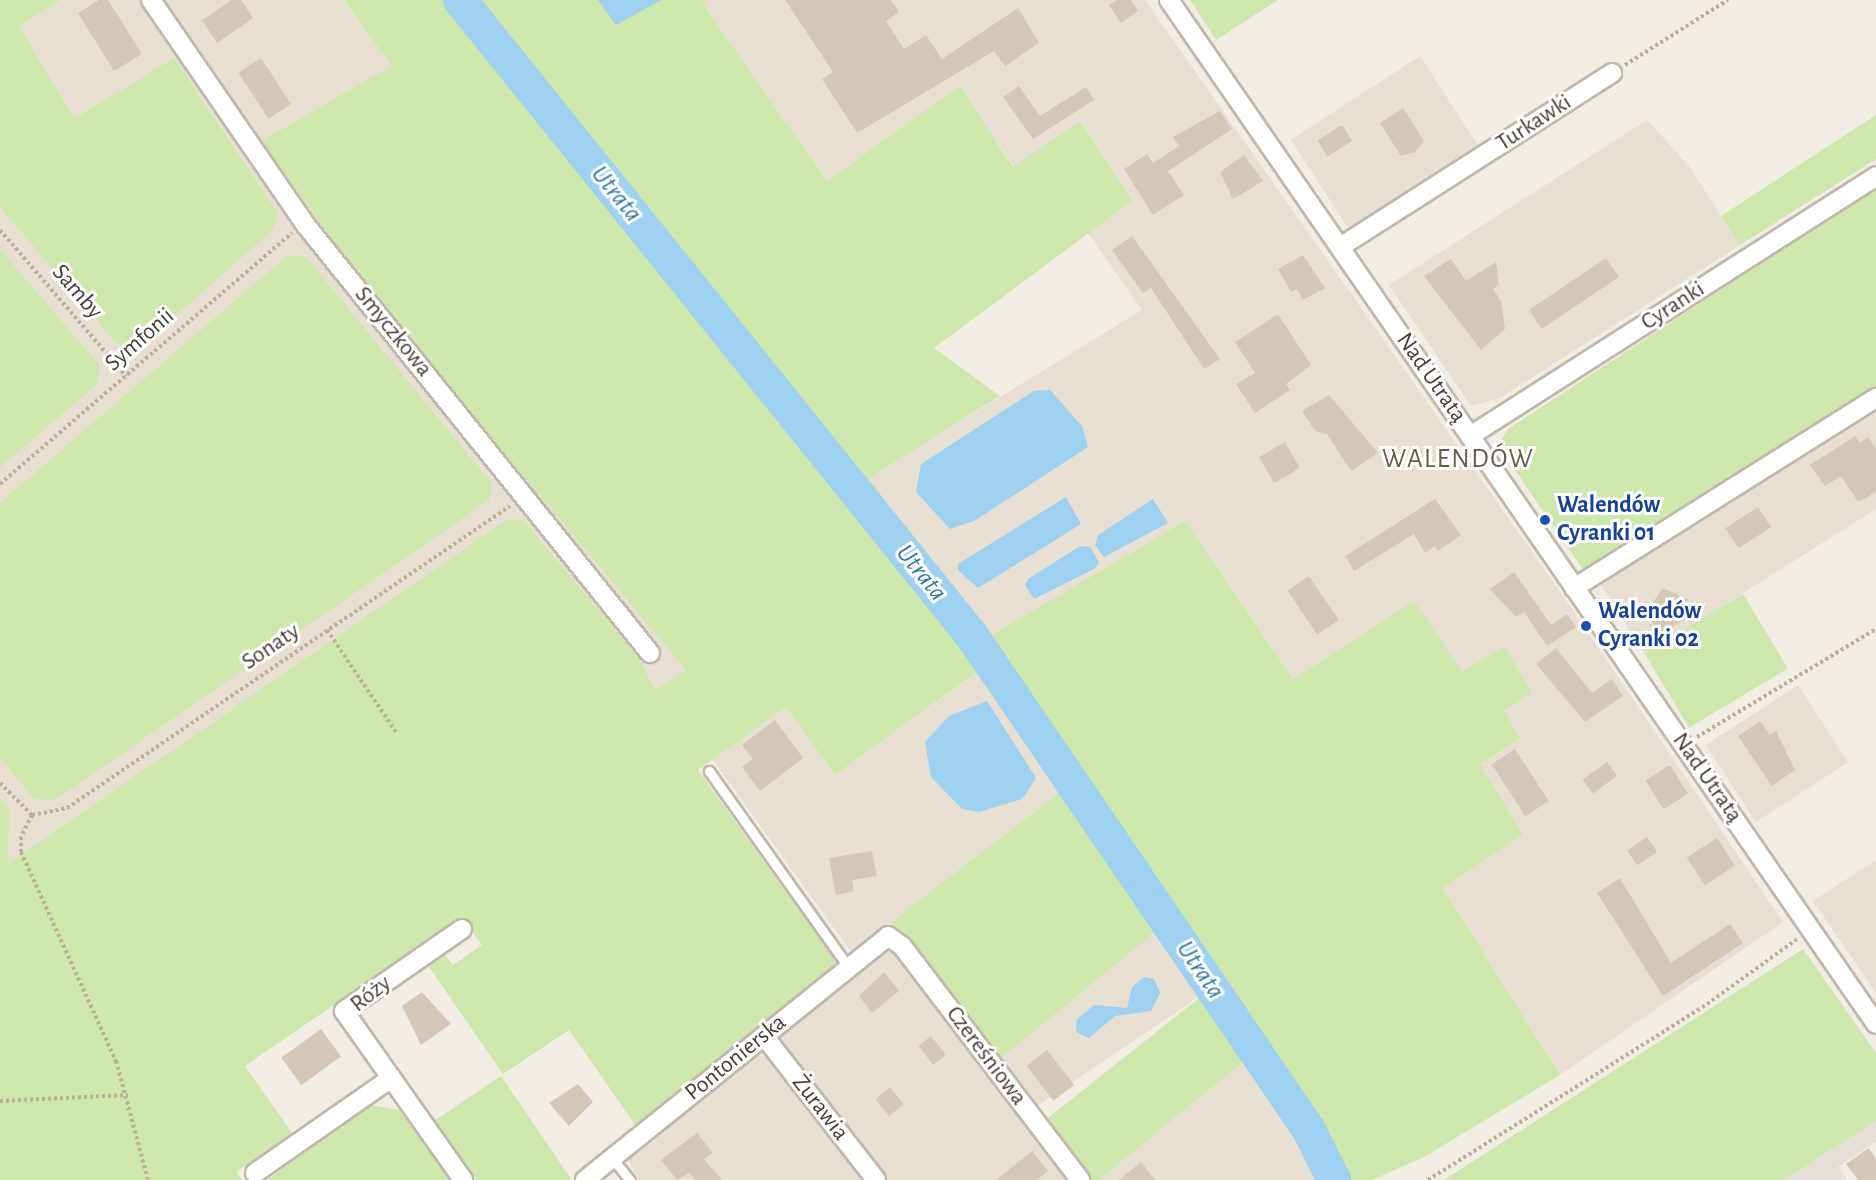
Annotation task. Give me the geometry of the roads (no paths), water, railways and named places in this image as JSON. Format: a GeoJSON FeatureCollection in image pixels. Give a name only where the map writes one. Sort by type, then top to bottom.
{"type":"FeatureCollection","features":[{"type":"Feature","properties":{"kind":"street","name":"Smyczkowa"},"geometry":{"type":"LineString","coordinates":[[151,0],[304,223],[526,495],[650,653]]}},
{"type":"Feature","properties":{"kind":"street","name":"Nad Utratą"},"geometry":{"type":"LineString","coordinates":[[1169,0],[1876,1024]]}},
{"type":"Feature","properties":{"kind":"street","name":"Turkawki"},"geometry":{"type":"LineString","coordinates":[[1340,247],[1612,73]]}},
{"type":"Feature","properties":{"kind":"street","name":"Cyranki"},"geometry":{"type":"LineString","coordinates":[[1470,436],[1876,176]]}},
{"type":"Feature","properties":{"kind":"street"},"geometry":{"type":"LineString","coordinates":[[1574,588],[1876,398]]}},
{"type":"Feature","properties":{"kind":"street","name":"Róży"},"geometry":{"type":"LineString","coordinates":[[462,929],[344,1011],[463,1180]]}},
{"type":"Feature","properties":{"kind":"street","name":"Pontonierska"},"geometry":{"type":"LineString","coordinates":[[585,1180],[888,936]]}},
{"type":"Feature","properties":{"kind":"street","name":"Czereśniowa"},"geometry":{"type":"LineString","coordinates":[[888,936],[902,946],[1080,1180]]}},
{"type":"Feature","properties":{"kind":"street","name":"Żurawia"},"geometry":{"type":"LineString","coordinates":[[764,1036],[876,1180]]}},
{"type":"Feature","properties":{"kind":"street"},"geometry":{"type":"LineString","coordinates":[[255,1173],[391,1078]]}},
{"type":"Feature","properties":{"kind":"lane"},"geometry":{"type":"LineString","coordinates":[[709,771],[849,968]]}},
{"type":"Feature","properties":{"kind":"lane"},"geometry":{"type":"LineString","coordinates":[[612,1158],[630,1180]]}},
{"type":"Feature","properties":{"kind":"water"},"geometry":{"type":"Polygon","coordinates":[[[598,0],[661,0],[616,25],[598,0]]]}},
{"type":"Feature","properties":{"kind":"water"},"geometry":{"type":"Polygon","coordinates":[[[1050,390],[1082,426],[1088,447],[974,521],[950,529],[916,492],[921,464],[1034,391],[1050,390]]]}},
{"type":"Feature","properties":{"kind":"water"},"geometry":{"type":"Polygon","coordinates":[[[1066,497],[1081,524],[978,588],[958,570],[958,564],[1066,497]]]}},
{"type":"Feature","properties":{"kind":"water"},"geometry":{"type":"Polygon","coordinates":[[[1153,499],[1168,523],[1104,557],[1095,545],[1098,535],[1153,499]]]}},
{"type":"Feature","properties":{"kind":"water"},"geometry":{"type":"Polygon","coordinates":[[[1080,546],[1090,547],[1099,562],[1096,568],[1034,599],[1025,585],[1028,579],[1080,546]]]}},
{"type":"Feature","properties":{"kind":"water"},"geometry":{"type":"Polygon","coordinates":[[[987,701],[1036,778],[1022,799],[979,812],[962,809],[931,777],[925,742],[949,716],[987,701]]]}},
{"type":"Feature","properties":{"kind":"water"},"geometry":{"type":"Polygon","coordinates":[[[1144,977],[1154,979],[1160,993],[1151,1011],[1115,1016],[1089,1038],[1076,1032],[1077,1019],[1094,1005],[1127,1008],[1132,987],[1144,977]]]}},
{"type":"Feature","properties":{"kind":"waterway","name":"Utrata"},"geometry":{"type":"LineString","coordinates":[[460,0],[972,636],[1309,1130],[1334,1180]]}},
{"type":"Feature","properties":{"kind":"place","name":"Walendów Cyranki 01"},"geometry":{"type":"Point","coordinates":[1545,520]}},
{"type":"Feature","properties":{"kind":"place","name":"Walendów Cyranki 02"},"geometry":{"type":"Point","coordinates":[1586,626]}},
{"type":"Feature","properties":{"kind":"district","name":"WALENDÓW"},"geometry":{"type":"Point","coordinates":[1458,459]}}]}
